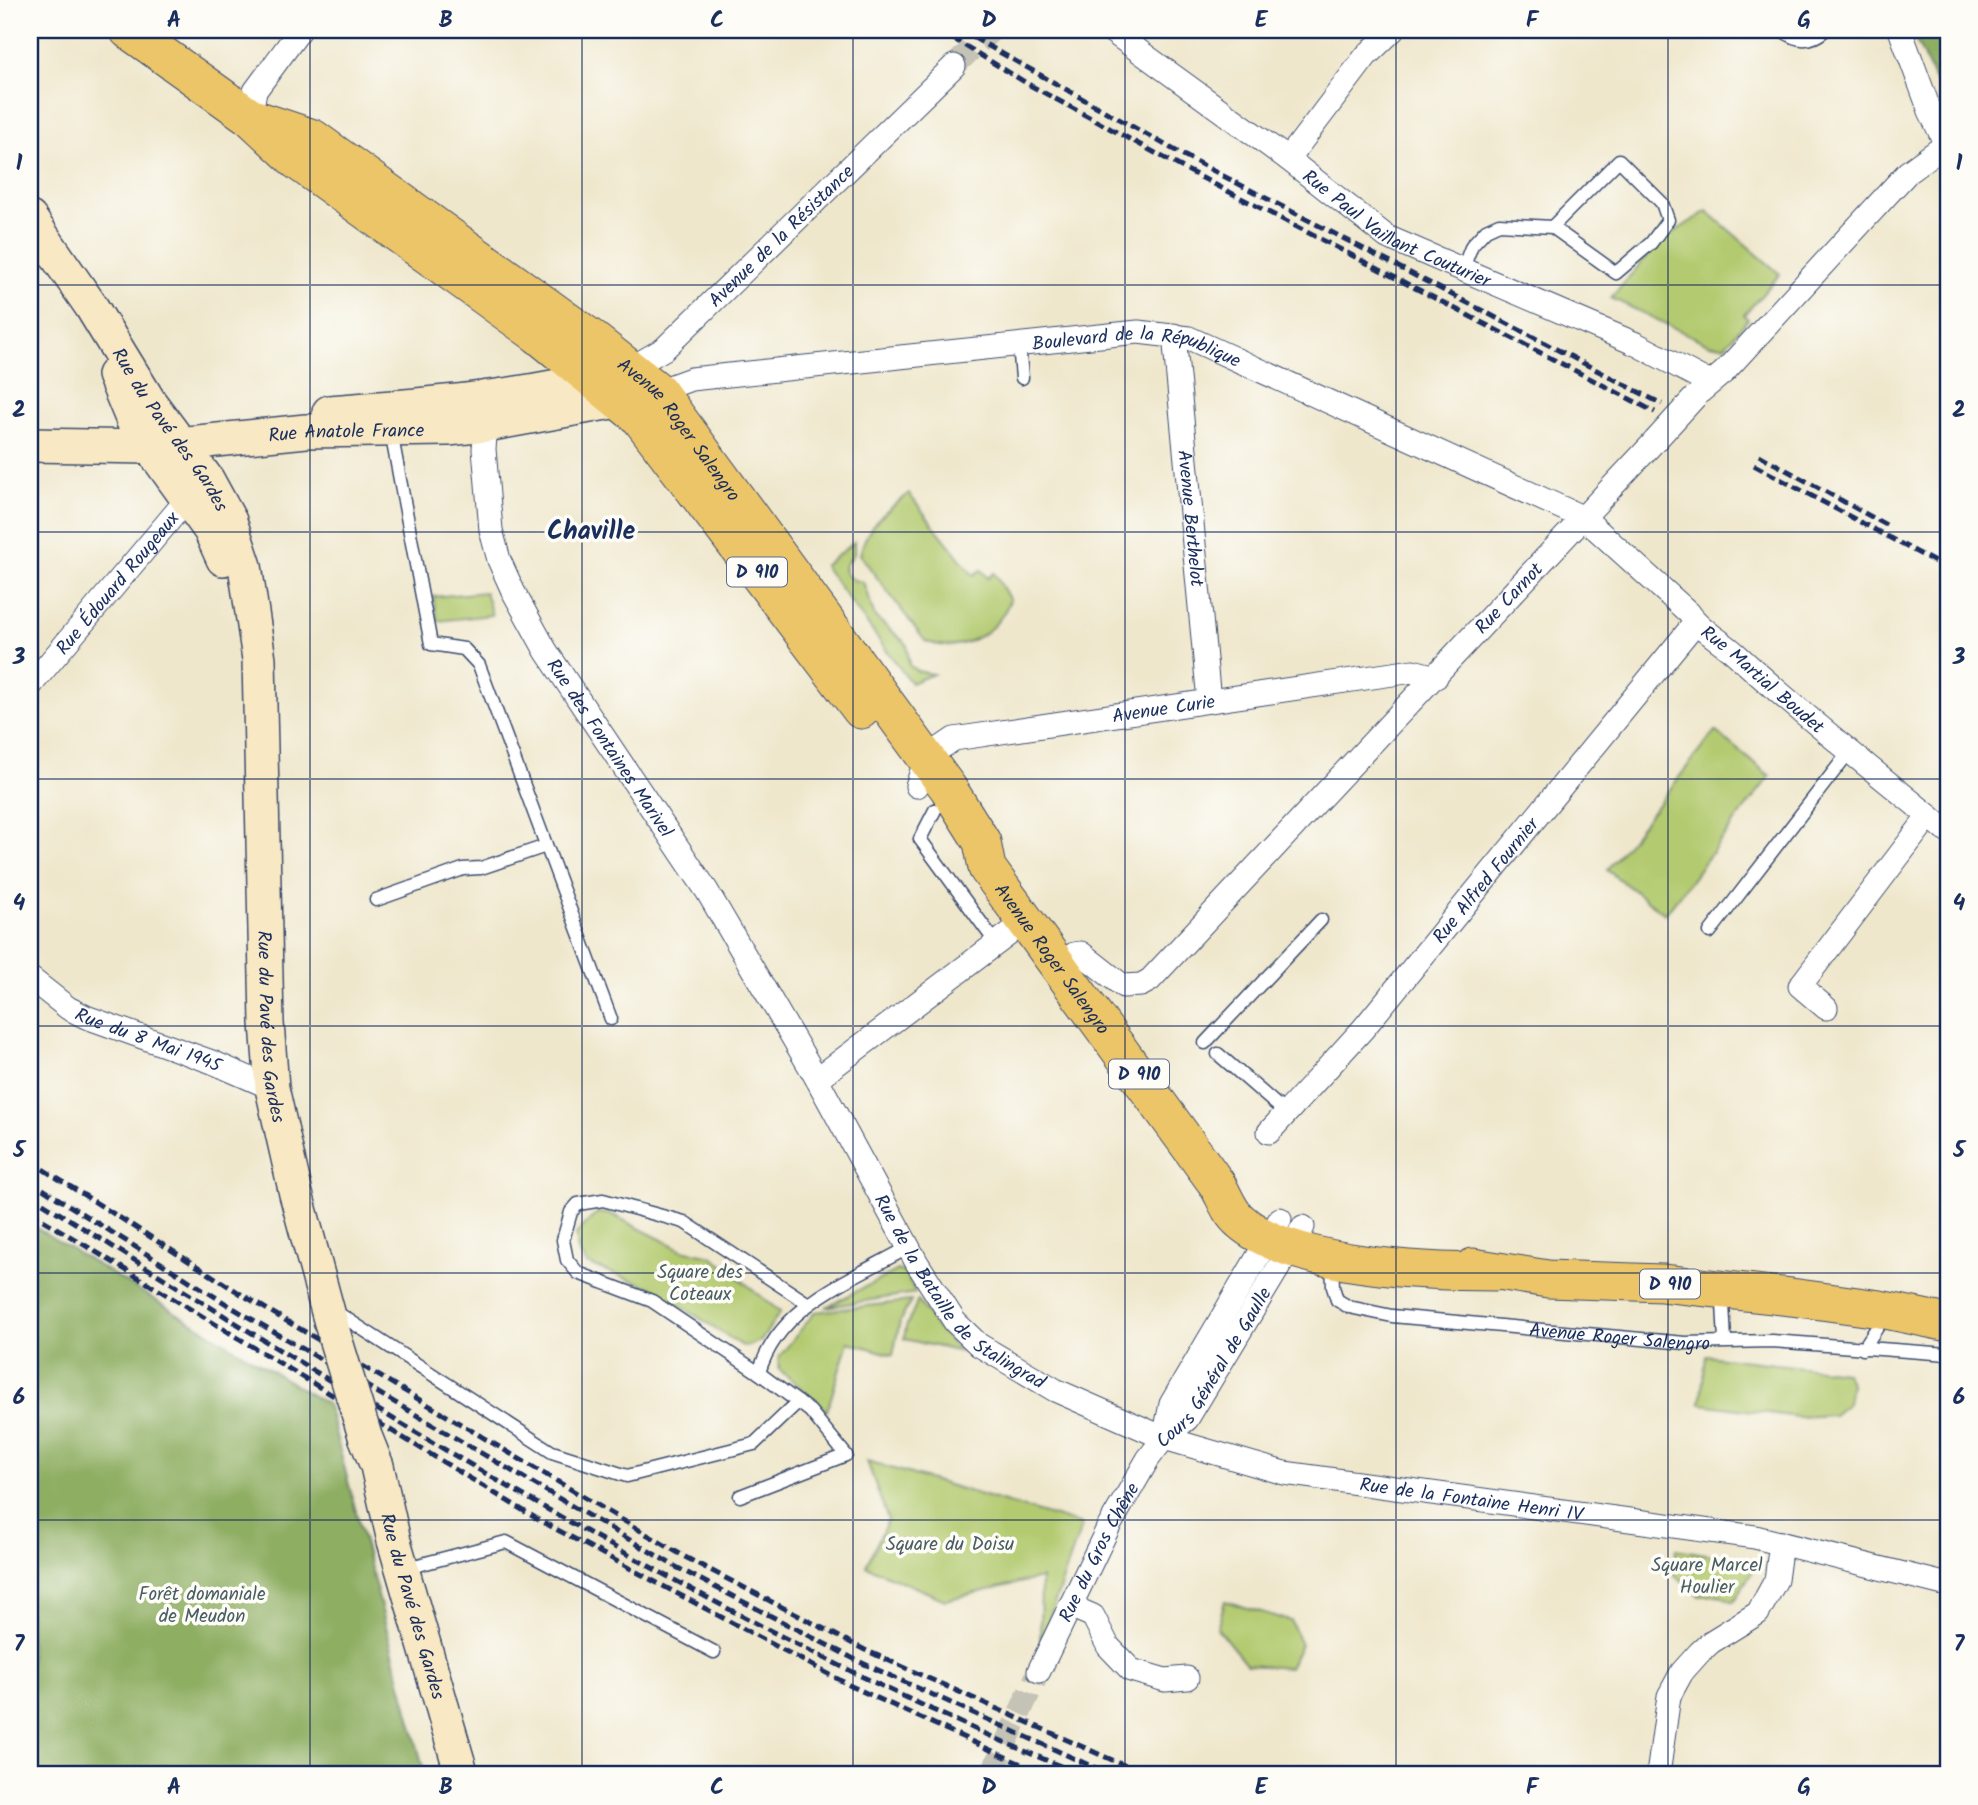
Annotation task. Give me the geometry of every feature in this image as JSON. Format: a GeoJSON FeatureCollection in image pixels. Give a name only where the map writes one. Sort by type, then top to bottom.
{"type":"FeatureCollection","features":[{"type":"Feature","properties":{"kind":"main road","name":"Avenue Roger Salengro"},"geometry":{"type":"LineString","coordinates":[[128,30],[250,117],[297,161],[528,328],[592,379],[637,387]]}},
{"type":"Feature","properties":{"kind":"main road","name":"Avenue Roger Salengro"},"geometry":{"type":"LineString","coordinates":[[250,117],[313,138],[637,387],[926,785],[969,858],[988,868]]}},
{"type":"Feature","properties":{"kind":"main road","name":"Rue du Pavé des Gardes"},"geometry":{"type":"LineString","coordinates":[[30,218],[62,265],[158,436],[203,498],[230,521],[245,566],[259,659],[267,1023],[272,1088],[296,1194],[335,1338],[377,1466],[402,1569],[462,1775]]}},
{"type":"Feature","properties":{"kind":"main road","name":"Rue Anatole France"},"geometry":{"type":"LineString","coordinates":[[30,435],[158,436],[460,400],[592,379]]}},
{"type":"Feature","properties":{"kind":"main road","name":"Avenue Roger Salengro"},"geometry":{"type":"LineString","coordinates":[[637,387],[655,434],[711,522],[771,603],[926,785],[982,842],[988,868],[1218,1185],[1232,1213],[1286,1233],[1332,1258],[1430,1272],[1496,1272]]}},
{"type":"Feature","properties":{"kind":"main road","name":"Rue Anatole France"},"geometry":{"type":"LineString","coordinates":[[30,445],[158,436],[306,431],[391,432],[486,425],[637,387]]}},
{"type":"Feature","properties":{"kind":"main road","name":"Avenue Roger Salengro"},"geometry":{"type":"LineString","coordinates":[[1286,1233],[1548,1279],[1662,1283],[1880,1309],[1944,1333]]}},
{"type":"Feature","properties":{"kind":"main road","name":"Avenue Roger Salengro"},"geometry":{"type":"LineString","coordinates":[[1548,1279],[1723,1327],[1870,1337],[1944,1333]]}},
{"type":"Feature","properties":{"kind":"main road","name":"Rue du Pavé des Gardes"},"geometry":{"type":"LineString","coordinates":[[365,1436],[379,1541],[444,1775]]}},
{"type":"Feature","properties":{"kind":"street"},"geometry":{"type":"LineString","coordinates":[[250,117],[255,91],[300,30]]}},
{"type":"Feature","properties":{"kind":"street","name":"Rue Paul Vaillant Couturier"},"geometry":{"type":"LineString","coordinates":[[1110,30],[1288,159],[1387,237],[1636,344],[1702,390]]}},
{"type":"Feature","properties":{"kind":"street"},"geometry":{"type":"LineString","coordinates":[[1288,159],[1366,56],[1393,30]]}},
{"type":"Feature","properties":{"kind":"street"},"geometry":{"type":"LineString","coordinates":[[1900,30],[1947,146]]}},
{"type":"Feature","properties":{"kind":"street","name":"Avenue de la Résistance"},"geometry":{"type":"LineString","coordinates":[[637,387],[664,349],[954,66]]}},
{"type":"Feature","properties":{"kind":"street","name":"Rue Carnot"},"geometry":{"type":"LineString","coordinates":[[1060,964],[1074,954],[1081,953],[1122,986],[1141,985],[1150,980],[1702,390],[1724,372],[1908,172],[1947,146]]}},
{"type":"Feature","properties":{"kind":"street","name":"Boulevard de la République"},"geometry":{"type":"LineString","coordinates":[[637,387],[1138,332],[1174,335],[1224,354],[1584,518]]}},
{"type":"Feature","properties":{"kind":"street","name":"Avenue Berthelot"},"geometry":{"type":"LineString","coordinates":[[1174,335],[1209,701]]}},
{"type":"Feature","properties":{"kind":"street"},"geometry":{"type":"LineString","coordinates":[[460,400],[478,412],[486,425]]}},
{"type":"Feature","properties":{"kind":"street","name":"Rue des Fontaines Marivel"},"geometry":{"type":"LineString","coordinates":[[486,425],[484,449],[489,514],[503,571],[546,651],[707,891],[817,1079]]}},
{"type":"Feature","properties":{"kind":"street","name":"Rue Édouard Rougeaux"},"geometry":{"type":"LineString","coordinates":[[30,686],[178,510],[203,498]]}},
{"type":"Feature","properties":{"kind":"street","name":"Rue Martial Boudet"},"geometry":{"type":"LineString","coordinates":[[1584,518],[1689,613],[1695,623],[1715,635],[1849,752],[1948,832]]}},
{"type":"Feature","properties":{"kind":"street","name":"Rue Alfred Fournier"},"geometry":{"type":"LineString","coordinates":[[1269,1132],[1363,1029],[1695,623]]}},
{"type":"Feature","properties":{"kind":"street","name":"Avenue Curie"},"geometry":{"type":"LineString","coordinates":[[926,785],[954,739],[1413,671],[1436,677]]}},
{"type":"Feature","properties":{"kind":"street"},"geometry":{"type":"LineString","coordinates":[[1826,1008],[1800,986],[1929,816]]}},
{"type":"Feature","properties":{"kind":"street"},"geometry":{"type":"LineString","coordinates":[[817,1079],[1026,921]]}},
{"type":"Feature","properties":{"kind":"street","name":"Rue du 8 Mai 1945"},"geometry":{"type":"LineString","coordinates":[[30,978],[68,1008],[86,1017],[212,1062],[272,1088]]}},
{"type":"Feature","properties":{"kind":"street","name":"Rue de la Bataille de Stalingrad"},"geometry":{"type":"LineString","coordinates":[[817,1079],[909,1247],[955,1322],[979,1345],[1055,1390],[1164,1438]]}},
{"type":"Feature","properties":{"kind":"street","name":"Cours Général de Gaulle"},"geometry":{"type":"LineString","coordinates":[[1164,1438],[1171,1404],[1286,1233]]}},
{"type":"Feature","properties":{"kind":"street","name":"Rue de la Fontaine Henri IV"},"geometry":{"type":"LineString","coordinates":[[1164,1438],[1284,1473],[1393,1489],[1513,1502],[1782,1543],[1948,1585]]}},
{"type":"Feature","properties":{"kind":"street","name":"Rue du Gros Chêne"},"geometry":{"type":"LineString","coordinates":[[1039,1671],[1108,1528],[1164,1438]]}},
{"type":"Feature","properties":{"kind":"street"},"geometry":{"type":"LineString","coordinates":[[1658,1775],[1666,1707],[1682,1672],[1711,1642],[1758,1613],[1776,1580],[1782,1543]]}},
{"type":"Feature","properties":{"kind":"street"},"geometry":{"type":"LineString","coordinates":[[1070,1606],[1093,1616],[1108,1646],[1131,1670],[1165,1680],[1187,1678]]}},
{"type":"Feature","properties":{"kind":"lane"},"geometry":{"type":"LineString","coordinates":[[1782,30],[1791,37],[1804,40],[1815,38],[1825,30]]}},
{"type":"Feature","properties":{"kind":"lane"},"geometry":{"type":"LineString","coordinates":[[1463,268],[1472,245],[1486,230],[1499,225],[1552,227],[1616,273],[1651,243],[1668,220],[1662,203],[1619,160],[1552,227]]}},
{"type":"Feature","properties":{"kind":"lane"},"geometry":{"type":"LineString","coordinates":[[1019,344],[1022,378]]}},
{"type":"Feature","properties":{"kind":"lane"},"geometry":{"type":"LineString","coordinates":[[391,432],[431,644],[464,649],[480,666],[611,1019]]}},
{"type":"Feature","properties":{"kind":"lane"},"geometry":{"type":"LineString","coordinates":[[1710,932],[1849,752]]}},
{"type":"Feature","properties":{"kind":"lane"},"geometry":{"type":"LineString","coordinates":[[926,785],[920,839],[962,908],[996,943]]}},
{"type":"Feature","properties":{"kind":"lane"},"geometry":{"type":"LineString","coordinates":[[376,900],[463,869],[481,868],[546,846]]}},
{"type":"Feature","properties":{"kind":"lane"},"geometry":{"type":"LineString","coordinates":[[1205,1043],[1321,920]]}},
{"type":"Feature","properties":{"kind":"lane"},"geometry":{"type":"LineString","coordinates":[[1218,1054],[1286,1113]]}},
{"type":"Feature","properties":{"kind":"lane"},"geometry":{"type":"LineString","coordinates":[[740,1496],[846,1455],[810,1411],[759,1373],[652,1301],[578,1273],[568,1260],[563,1240],[571,1212],[579,1204],[603,1200],[684,1222],[807,1303]]}},
{"type":"Feature","properties":{"kind":"lane"},"geometry":{"type":"LineString","coordinates":[[759,1373],[764,1356],[807,1303],[909,1247]]}},
{"type":"Feature","properties":{"kind":"lane","name":"Avenue Roger Salengro"},"geometry":{"type":"LineString","coordinates":[[1332,1258],[1332,1287],[1337,1300],[1368,1312],[1555,1333],[1685,1343],[1723,1327]]}},
{"type":"Feature","properties":{"kind":"lane"},"geometry":{"type":"LineString","coordinates":[[1723,1327],[1724,1298],[1766,1300],[1783,1296]]}},
{"type":"Feature","properties":{"kind":"lane"},"geometry":{"type":"LineString","coordinates":[[327,1306],[552,1452],[627,1476],[754,1444],[798,1402]]}},
{"type":"Feature","properties":{"kind":"lane"},"geometry":{"type":"LineString","coordinates":[[402,1569],[506,1542],[715,1652]]}},
{"type":"Feature","properties":{"kind":"green space"},"geometry":{"type":"Polygon","coordinates":[[[1911,30],[1948,30],[1948,103],[1945,101],[1911,30]]]}},
{"type":"Feature","properties":{"kind":"green space"},"geometry":{"type":"Polygon","coordinates":[[[1707,211],[1780,274],[1744,315],[1748,319],[1725,346],[1708,344],[1611,298],[1659,242],[1707,211]]]}},
{"type":"Feature","properties":{"kind":"green space"},"geometry":{"type":"Polygon","coordinates":[[[909,494],[973,575],[981,570],[988,578],[994,573],[1010,600],[1004,612],[987,632],[964,643],[938,645],[925,641],[860,555],[872,527],[909,494]]]}},
{"type":"Feature","properties":{"kind":"green space"},"geometry":{"type":"Polygon","coordinates":[[[854,542],[854,554],[845,565],[845,572],[853,579],[863,582],[875,617],[907,644],[909,665],[917,671],[933,674],[911,683],[824,566],[854,542]]]}},
{"type":"Feature","properties":{"kind":"green space"},"geometry":{"type":"Polygon","coordinates":[[[485,592],[492,615],[438,621],[433,597],[485,592]]]}},
{"type":"Feature","properties":{"kind":"green space"},"geometry":{"type":"Polygon","coordinates":[[[1715,731],[1770,776],[1665,914],[1607,870],[1715,731]]]}},
{"type":"Feature","properties":{"kind":"green space","name":"Square des Coteaux"},"geometry":{"type":"Polygon","coordinates":[[[597,1213],[611,1214],[682,1250],[712,1256],[780,1312],[761,1341],[744,1347],[653,1288],[587,1264],[578,1251],[576,1234],[597,1213]]]}},
{"type":"Feature","properties":{"kind":"green space","name":"Forêt domaniale de Meudon"},"geometry":{"type":"Polygon","coordinates":[[[30,1224],[328,1405],[425,1775],[30,1775],[30,1224]]]}},
{"type":"Feature","properties":{"kind":"green space"},"geometry":{"type":"Polygon","coordinates":[[[898,1270],[904,1272],[916,1293],[826,1307],[898,1270]]]}},
{"type":"Feature","properties":{"kind":"green space"},"geometry":{"type":"Polygon","coordinates":[[[918,1300],[937,1328],[961,1352],[904,1339],[906,1327],[918,1300]]]}},
{"type":"Feature","properties":{"kind":"green space"},"geometry":{"type":"Polygon","coordinates":[[[911,1301],[900,1321],[893,1355],[848,1342],[827,1411],[779,1369],[779,1357],[815,1312],[911,1301]]]}},
{"type":"Feature","properties":{"kind":"green space"},"geometry":{"type":"Polygon","coordinates":[[[1706,1356],[1845,1372],[1851,1384],[1848,1403],[1833,1415],[1798,1417],[1700,1404],[1706,1356]]]}},
{"type":"Feature","properties":{"kind":"green space","name":"Square du Doisu"},"geometry":{"type":"Polygon","coordinates":[[[867,1461],[1082,1525],[1040,1644],[1041,1578],[945,1600],[866,1566],[888,1520],[867,1461]]]}},
{"type":"Feature","properties":{"kind":"green space","name":"Square Marcel Houlier"},"geometry":{"type":"Polygon","coordinates":[[[1676,1549],[1758,1563],[1733,1602],[1720,1595],[1699,1596],[1673,1573],[1676,1549]]]}},
{"type":"Feature","properties":{"kind":"green space"},"geometry":{"type":"Polygon","coordinates":[[[1225,1601],[1291,1621],[1301,1645],[1289,1668],[1247,1665],[1217,1628],[1225,1601]]]}},
{"type":"Feature","properties":{"kind":"tunnel"},"geometry":{"type":"LineString","coordinates":[[954,66],[992,30]]}},
{"type":"Feature","properties":{"kind":"tunnel"},"geometry":{"type":"LineString","coordinates":[[991,1775],[1039,1671]]}},
{"type":"Feature","properties":{"kind":"railway"},"geometry":{"type":"LineString","coordinates":[[939,30],[1028,84],[1183,168],[1655,412]]}},
{"type":"Feature","properties":{"kind":"railway"},"geometry":{"type":"LineString","coordinates":[[960,30],[1185,156],[1662,404]]}},
{"type":"Feature","properties":{"kind":"railway"},"geometry":{"type":"LineString","coordinates":[[1759,455],[1888,526]]}},
{"type":"Feature","properties":{"kind":"railway"},"geometry":{"type":"LineString","coordinates":[[1754,465],[1948,569]]}},
{"type":"Feature","properties":{"kind":"railway"},"geometry":{"type":"LineString","coordinates":[[30,1161],[241,1294],[685,1557],[865,1650],[1146,1775]]}},
{"type":"Feature","properties":{"kind":"railway"},"geometry":{"type":"LineString","coordinates":[[30,1181],[233,1308],[678,1568],[860,1662],[1111,1775]]}},
{"type":"Feature","properties":{"kind":"railway"},"geometry":{"type":"LineString","coordinates":[[30,1195],[414,1431],[544,1508],[676,1581],[809,1650],[944,1715],[1082,1775]]}},
{"type":"Feature","properties":{"kind":"railway"},"geometry":{"type":"LineString","coordinates":[[30,1212],[539,1520],[851,1686],[1045,1775]]}},
{"type":"Feature","properties":{"kind":"district","name":"Chaville"},"geometry":{"type":"Point","coordinates":[591,530]}}]}
